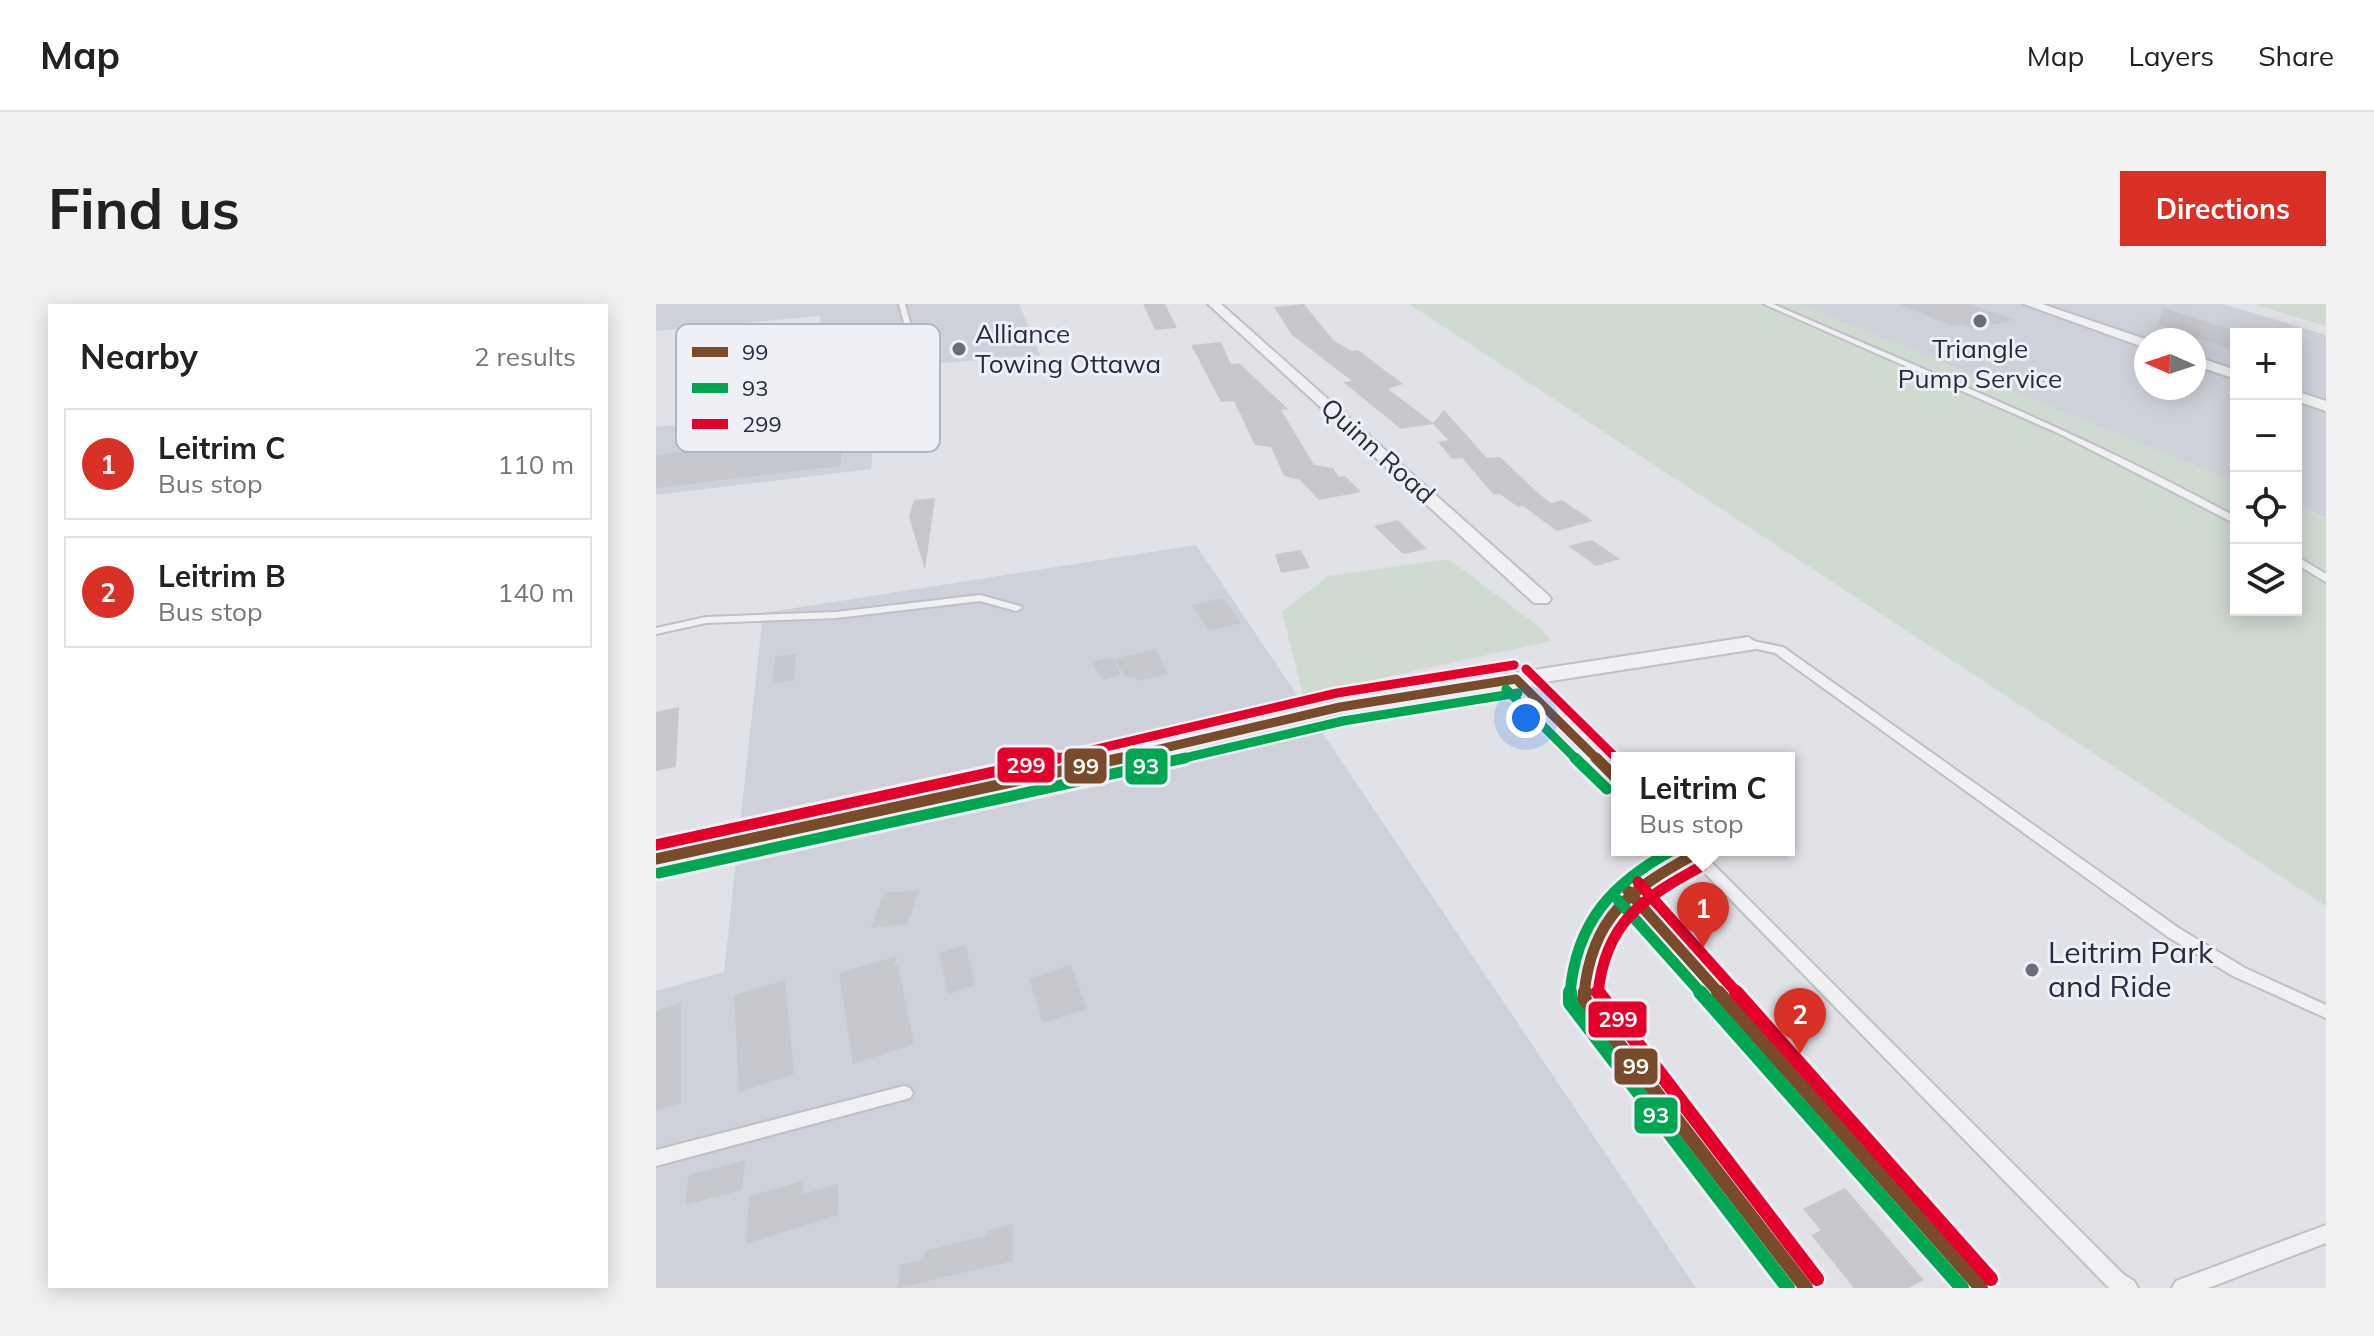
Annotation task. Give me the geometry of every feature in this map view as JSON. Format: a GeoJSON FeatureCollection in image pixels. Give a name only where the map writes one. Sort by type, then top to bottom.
{"type":"FeatureCollection","features":[{"type":"Feature","properties":{"kind":"street","name":"Quinn Road"},"geometry":{"type":"LineString","coordinates":[[1214,304],[1541,599]]}},
{"type":"Feature","properties":{"kind":"street"},"geometry":{"type":"LineString","coordinates":[[2030,304],[2134,340]]}},
{"type":"Feature","properties":{"kind":"street"},"geometry":{"type":"LineString","coordinates":[[2206,364],[2230,373]]}},
{"type":"Feature","properties":{"kind":"street"},"geometry":{"type":"LineString","coordinates":[[2302,398],[2326,406]]}},
{"type":"Feature","properties":{"kind":"street"},"geometry":{"type":"LineString","coordinates":[[656,859],[961,795],[1340,707],[1748,644]]}},
{"type":"Feature","properties":{"kind":"lane"},"geometry":{"type":"LineString","coordinates":[[902,304],[908,324]]}},
{"type":"Feature","properties":{"kind":"lane"},"geometry":{"type":"LineString","coordinates":[[1767,304],[2063,430],[2174,485],[2230,518]]}},
{"type":"Feature","properties":{"kind":"lane"},"geometry":{"type":"LineString","coordinates":[[2302,563],[2326,579]]}},
{"type":"Feature","properties":{"kind":"lane"},"geometry":{"type":"LineString","coordinates":[[656,631],[706,620],[836,615],[980,598],[1016,608]]}},
{"type":"Feature","properties":{"kind":"lane"},"geometry":{"type":"LineString","coordinates":[[1748,644],[1779,650],[2204,952],[2326,1012]]}},
{"type":"Feature","properties":{"kind":"lane"},"geometry":{"type":"LineString","coordinates":[[1516,679],[1611,773]]}},
{"type":"Feature","properties":{"kind":"lane"},"geometry":{"type":"LineString","coordinates":[[1686,856],[1616,901],[1602,922],[1584,985],[1584,999],[1806,1288]]}},
{"type":"Feature","properties":{"kind":"lane"},"geometry":{"type":"LineString","coordinates":[[1697,856],[2116,1281],[2127,1288]]}},
{"type":"Feature","properties":{"kind":"lane"},"geometry":{"type":"LineString","coordinates":[[1628,891],[1981,1288]]}},
{"type":"Feature","properties":{"kind":"lane"},"geometry":{"type":"LineString","coordinates":[[656,1158],[904,1093]]}},
{"type":"Feature","properties":{"kind":"lane"},"geometry":{"type":"LineString","coordinates":[[2183,1288],[2326,1234]]}},
{"type":"Feature","properties":{"kind":"shaded area"},"geometry":{"type":"Polygon","coordinates":[[[656,304],[1019,304],[1040,355],[940,363],[940,324],[821,324],[820,316],[733,324],[676,324],[676,329],[656,331],[656,304]]]}},
{"type":"Feature","properties":{"kind":"shaded area"},"geometry":{"type":"Polygon","coordinates":[[[1409,304],[1799,304],[2230,480],[2230,616],[2302,616],[2302,509],[2326,519],[2326,906],[1409,304]]]}},
{"type":"Feature","properties":{"kind":"shaded area"},"geometry":{"type":"Polygon","coordinates":[[[1799,304],[2223,304],[2326,335],[2326,518],[2302,508],[2302,328],[2230,328],[2230,480],[1799,304]]]}},
{"type":"Feature","properties":{"kind":"shaded area"},"geometry":{"type":"Polygon","coordinates":[[[2253,304],[2326,304],[2326,326],[2253,304]]]}},
{"type":"Feature","properties":{"kind":"shaded area"},"geometry":{"type":"Polygon","coordinates":[[[676,425],[676,452],[873,452],[871,469],[656,495],[656,427],[676,425]]]}},
{"type":"Feature","properties":{"kind":"shaded area"},"geometry":{"type":"Polygon","coordinates":[[[1196,545],[1696,1288],[656,1288],[656,991],[724,972],[763,613],[1196,545]]]}},
{"type":"Feature","properties":{"kind":"shaded area"},"geometry":{"type":"Polygon","coordinates":[[[1449,559],[1541,628],[1551,641],[1303,695],[1282,612],[1328,576],[1449,559]]]}},
{"type":"Feature","properties":{"kind":"building"},"geometry":{"type":"Polygon","coordinates":[[[1143,304],[1165,304],[1177,328],[1155,330],[1143,304]]]}},
{"type":"Feature","properties":{"kind":"building"},"geometry":{"type":"Polygon","coordinates":[[[1304,304],[1334,341],[1352,351],[1358,350],[1403,384],[1388,389],[1433,423],[1444,410],[1487,458],[1500,457],[1551,503],[1562,500],[1593,521],[1557,531],[1523,506],[1518,507],[1500,494],[1494,495],[1462,458],[1452,459],[1438,442],[1448,440],[1433,424],[1401,429],[1343,382],[1352,381],[1292,335],[1274,307],[1304,304]]]}},
{"type":"Feature","properties":{"kind":"building"},"geometry":{"type":"Polygon","coordinates":[[[1899,304],[1969,304],[2015,320],[1972,328],[1962,324],[1952,326],[1899,304]]]}},
{"type":"Feature","properties":{"kind":"building"},"geometry":{"type":"Polygon","coordinates":[[[2164,308],[2230,329],[2230,349],[2206,341],[2206,328],[2167,328],[2158,325],[2164,308]]]}},
{"type":"Feature","properties":{"kind":"building"},"geometry":{"type":"Polygon","coordinates":[[[1221,342],[1231,364],[1239,363],[1288,409],[1281,410],[1314,465],[1333,468],[1339,477],[1345,476],[1361,492],[1319,500],[1300,480],[1284,476],[1271,447],[1255,445],[1234,401],[1221,402],[1191,345],[1221,342]]]}},
{"type":"Feature","properties":{"kind":"building"},"geometry":{"type":"Polygon","coordinates":[[[682,452],[842,452],[840,466],[656,488],[656,455],[682,452]]]}},
{"type":"Feature","properties":{"kind":"building"},"geometry":{"type":"Polygon","coordinates":[[[935,498],[925,570],[909,517],[914,500],[935,498]]]}},
{"type":"Feature","properties":{"kind":"building"},"geometry":{"type":"Polygon","coordinates":[[[1398,520],[1427,549],[1403,554],[1374,526],[1398,520]]]}},
{"type":"Feature","properties":{"kind":"building"},"geometry":{"type":"Polygon","coordinates":[[[1592,540],[1620,559],[1596,566],[1568,546],[1592,540]]]}},
{"type":"Feature","properties":{"kind":"building"},"geometry":{"type":"Polygon","coordinates":[[[1301,550],[1310,568],[1281,573],[1275,554],[1301,550]]]}},
{"type":"Feature","properties":{"kind":"building"},"geometry":{"type":"Polygon","coordinates":[[[1223,598],[1241,623],[1209,631],[1192,605],[1223,598]]]}},
{"type":"Feature","properties":{"kind":"building"},"geometry":{"type":"Polygon","coordinates":[[[1155,649],[1168,674],[1137,681],[1134,676],[1126,678],[1114,659],[1155,649]]]}},
{"type":"Feature","properties":{"kind":"building"},"geometry":{"type":"Polygon","coordinates":[[[796,654],[794,680],[772,684],[775,657],[796,654]]]}},
{"type":"Feature","properties":{"kind":"building"},"geometry":{"type":"Polygon","coordinates":[[[1112,657],[1121,675],[1103,680],[1092,662],[1112,657]]]}},
{"type":"Feature","properties":{"kind":"building"},"geometry":{"type":"Polygon","coordinates":[[[679,707],[676,767],[656,771],[656,712],[679,707]]]}},
{"type":"Feature","properties":{"kind":"building"},"geometry":{"type":"Polygon","coordinates":[[[919,890],[907,924],[871,928],[884,893],[919,890]]]}},
{"type":"Feature","properties":{"kind":"building"},"geometry":{"type":"Polygon","coordinates":[[[965,945],[975,985],[948,994],[939,953],[965,945]]]}},
{"type":"Feature","properties":{"kind":"building"},"geometry":{"type":"Polygon","coordinates":[[[897,956],[893,967],[898,965],[914,1044],[853,1064],[839,973],[897,956]]]}},
{"type":"Feature","properties":{"kind":"building"},"geometry":{"type":"Polygon","coordinates":[[[1071,965],[1087,1009],[1043,1023],[1029,979],[1071,965]]]}},
{"type":"Feature","properties":{"kind":"building"},"geometry":{"type":"Polygon","coordinates":[[[785,980],[794,1074],[739,1092],[734,995],[785,980]]]}},
{"type":"Feature","properties":{"kind":"building"},"geometry":{"type":"Polygon","coordinates":[[[681,1003],[681,1103],[656,1111],[656,1011],[681,1003]]]}},
{"type":"Feature","properties":{"kind":"building"},"geometry":{"type":"Polygon","coordinates":[[[745,1160],[742,1190],[685,1205],[689,1175],[745,1160]]]}},
{"type":"Feature","properties":{"kind":"building"},"geometry":{"type":"Polygon","coordinates":[[[803,1181],[803,1194],[838,1184],[838,1215],[746,1244],[749,1196],[803,1181]]]}},
{"type":"Feature","properties":{"kind":"building"},"geometry":{"type":"Polygon","coordinates":[[[1845,1188],[1924,1280],[1909,1288],[1854,1288],[1811,1235],[1821,1230],[1803,1209],[1845,1188]]]}},
{"type":"Feature","properties":{"kind":"building"},"geometry":{"type":"Polygon","coordinates":[[[1013,1224],[1013,1261],[898,1288],[900,1265],[924,1259],[925,1251],[987,1235],[987,1231],[1013,1224]]]}},
{"type":"Feature","properties":{"kind":"transit line","name":"299"},"geometry":{"type":"LineString","coordinates":[[656,845],[958,781],[1337,693],[1514,665]]}},
{"type":"Feature","properties":{"kind":"transit line","name":"299"},"geometry":{"type":"LineString","coordinates":[[1526,669],[1611,753]]}},
{"type":"Feature","properties":{"kind":"transit line","name":"99"},"geometry":{"type":"LineString","coordinates":[[1516,679],[1611,773]]}},
{"type":"Feature","properties":{"kind":"transit line","name":"99"},"geometry":{"type":"LineString","coordinates":[[656,859],[961,795],[1340,707],[1516,679]]}},
{"type":"Feature","properties":{"kind":"transit line","name":"93"},"geometry":{"type":"LineString","coordinates":[[1506,689],[1607,789]]}},
{"type":"Feature","properties":{"kind":"transit line","name":"93"},"geometry":{"type":"LineString","coordinates":[[659,873],[964,809],[1343,721],[1518,693]]}},
{"type":"Feature","properties":{"kind":"transit line","name":"93"},"geometry":{"type":"LineString","coordinates":[[1662,856],[1625,879],[1594,916],[1579,953],[1570,1003],[1788,1288]]}},
{"type":"Feature","properties":{"kind":"transit line","name":"99"},"geometry":{"type":"LineString","coordinates":[[1692,856],[1650,880],[1616,908],[1593,946],[1584,999],[1806,1288]]}},
{"type":"Feature","properties":{"kind":"transit line","name":"299"},"geometry":{"type":"LineString","coordinates":[[1702,866],[1660,890],[1629,914],[1609,946],[1598,994],[1817,1279]]}},
{"type":"Feature","properties":{"kind":"transit line","name":"299"},"geometry":{"type":"LineString","coordinates":[[1638,882],[1991,1279]]}},
{"type":"Feature","properties":{"kind":"transit line","name":"99"},"geometry":{"type":"LineString","coordinates":[[1628,891],[1981,1288]]}},
{"type":"Feature","properties":{"kind":"transit line","name":"93"},"geometry":{"type":"LineString","coordinates":[[1618,900],[1962,1288]]}},
{"type":"Feature","properties":{"kind":"place","name":"Triangle Pump Service"},"geometry":{"type":"Point","coordinates":[1980,321]}},
{"type":"Feature","properties":{"kind":"place","name":"Alliance Towing Ottawa"},"geometry":{"type":"Point","coordinates":[959,349]}},
{"type":"Feature","properties":{"kind":"place","name":"Leitrim C"},"geometry":{"type":"Point","coordinates":[1703,948]}},
{"type":"Feature","properties":{"kind":"place","name":"Leitrim Park and Ride"},"geometry":{"type":"Point","coordinates":[2032,970]}},
{"type":"Feature","properties":{"kind":"place","name":"Leitrim B"},"geometry":{"type":"Point","coordinates":[1800,1054]}}]}
